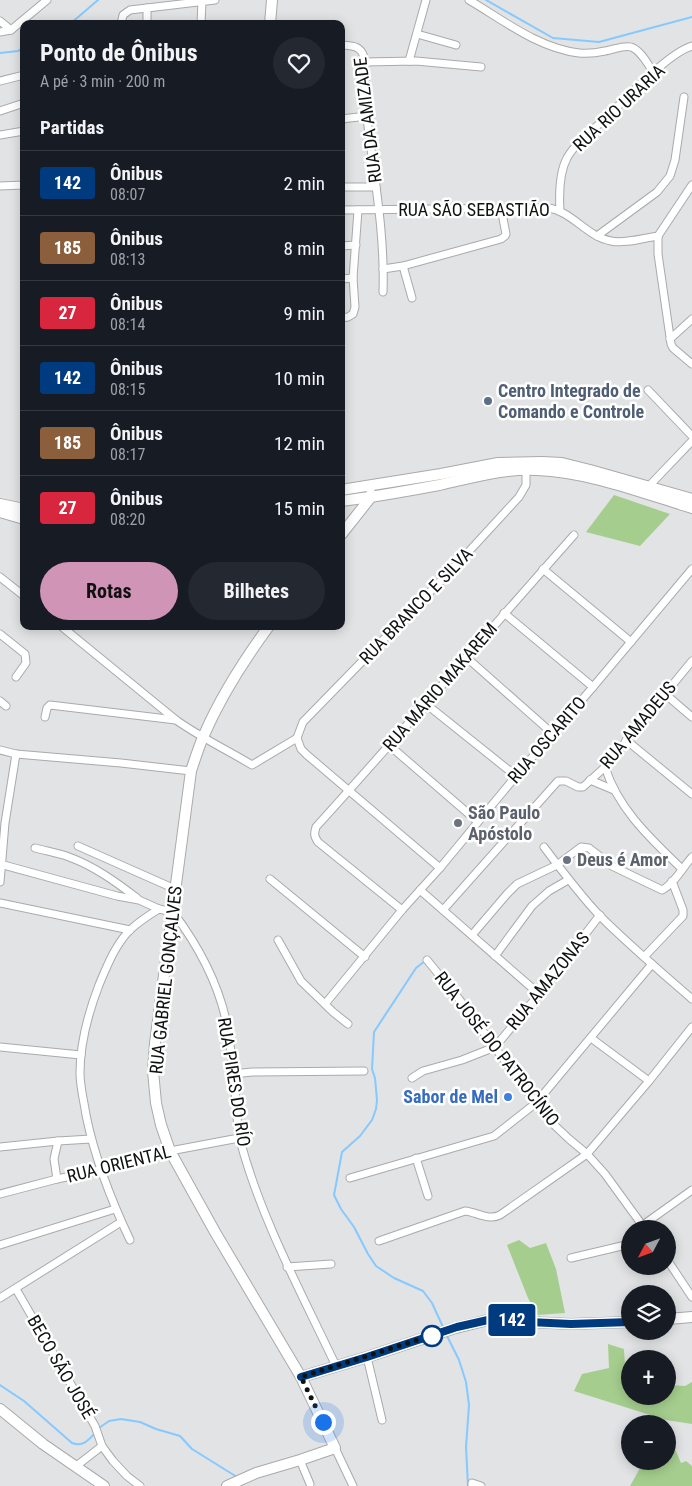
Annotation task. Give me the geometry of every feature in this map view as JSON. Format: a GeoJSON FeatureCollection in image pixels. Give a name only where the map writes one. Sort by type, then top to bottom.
{"type":"FeatureCollection","features":[{"type":"Feature","properties":{"kind":"street"},"geometry":{"type":"LineString","coordinates":[[23,20],[47,0]]}},
{"type":"Feature","properties":{"kind":"street"},"geometry":{"type":"LineString","coordinates":[[122,20],[123,15],[130,10],[215,0]]}},
{"type":"Feature","properties":{"kind":"street"},"geometry":{"type":"LineString","coordinates":[[270,20],[272,0]]}},
{"type":"Feature","properties":{"kind":"street"},"geometry":{"type":"LineString","coordinates":[[409,61],[426,0]]}},
{"type":"Feature","properties":{"kind":"street"},"geometry":{"type":"LineString","coordinates":[[469,0],[529,36],[570,52],[587,54],[623,47],[633,48],[638,51],[654,73]]}},
{"type":"Feature","properties":{"kind":"street"},"geometry":{"type":"LineString","coordinates":[[201,20],[202,1]]}},
{"type":"Feature","properties":{"kind":"street"},"geometry":{"type":"LineString","coordinates":[[147,8],[147,20]]}},
{"type":"Feature","properties":{"kind":"street"},"geometry":{"type":"LineString","coordinates":[[0,21],[11,30]]}},
{"type":"Feature","properties":{"kind":"street"},"geometry":{"type":"LineString","coordinates":[[0,32],[11,30],[20,22]]}},
{"type":"Feature","properties":{"kind":"street"},"geometry":{"type":"LineString","coordinates":[[417,34],[456,45]]}},
{"type":"Feature","properties":{"kind":"street","name":"RUA DA AMIZADE"},"geometry":{"type":"LineString","coordinates":[[345,45],[358,47],[364,57],[367,116],[379,210],[384,269],[383,292]]}},
{"type":"Feature","properties":{"kind":"street","name":"RUA RIO URARIA"},"geometry":{"type":"LineString","coordinates":[[560,211],[562,174],[566,159],[577,144],[654,73],[679,52],[692,46]]}},
{"type":"Feature","properties":{"kind":"street"},"geometry":{"type":"LineString","coordinates":[[364,62],[409,61],[481,67]]}},
{"type":"Feature","properties":{"kind":"street"},"geometry":{"type":"LineString","coordinates":[[0,81],[20,76]]}},
{"type":"Feature","properties":{"kind":"street"},"geometry":{"type":"LineString","coordinates":[[597,236],[657,192],[670,176],[675,160],[684,97]]}},
{"type":"Feature","properties":{"kind":"street"},"geometry":{"type":"LineString","coordinates":[[0,111],[20,104]]}},
{"type":"Feature","properties":{"kind":"street"},"geometry":{"type":"LineString","coordinates":[[345,119],[367,116]]}},
{"type":"Feature","properties":{"kind":"street"},"geometry":{"type":"LineString","coordinates":[[0,135],[20,132]]}},
{"type":"Feature","properties":{"kind":"street"},"geometry":{"type":"LineString","coordinates":[[692,184],[658,236],[658,254],[670,340],[674,348],[692,364]]}},
{"type":"Feature","properties":{"kind":"street"},"geometry":{"type":"LineString","coordinates":[[0,186],[20,185]]}},
{"type":"Feature","properties":{"kind":"street"},"geometry":{"type":"LineString","coordinates":[[345,187],[376,187]]}},
{"type":"Feature","properties":{"kind":"street"},"geometry":{"type":"LineString","coordinates":[[384,269],[403,266],[504,238],[506,234],[501,208]]}},
{"type":"Feature","properties":{"kind":"street","name":"RUA SÃO SEBASTIÃO"},"geometry":{"type":"LineString","coordinates":[[345,210],[548,208],[560,211],[597,236],[612,242],[658,236]]}},
{"type":"Feature","properties":{"kind":"street"},"geometry":{"type":"LineString","coordinates":[[345,317],[353,314],[354,306],[353,278],[358,210]]}},
{"type":"Feature","properties":{"kind":"street"},"geometry":{"type":"LineString","coordinates":[[345,246],[356,245]]}},
{"type":"Feature","properties":{"kind":"street"},"geometry":{"type":"LineString","coordinates":[[403,266],[412,298]]}},
{"type":"Feature","properties":{"kind":"street"},"geometry":{"type":"LineString","coordinates":[[345,279],[353,278]]}},
{"type":"Feature","properties":{"kind":"street"},"geometry":{"type":"LineString","coordinates":[[670,340],[692,319]]}},
{"type":"Feature","properties":{"kind":"street"},"geometry":{"type":"LineString","coordinates":[[648,390],[692,436]]}},
{"type":"Feature","properties":{"kind":"street"},"geometry":{"type":"LineString","coordinates":[[649,486],[692,441]]}},
{"type":"Feature","properties":{"kind":"street"},"geometry":{"type":"LineString","coordinates":[[345,489],[498,463],[542,462],[562,463],[692,498]]}},
{"type":"Feature","properties":{"kind":"street","name":"RUA BRANCO E SILVA"},"geometry":{"type":"LineString","coordinates":[[297,738],[303,722],[462,560],[519,497],[526,485],[526,470]]}},
{"type":"Feature","properties":{"kind":"street"},"geometry":{"type":"LineString","coordinates":[[345,500],[440,485],[498,472],[537,470],[569,473],[599,480],[692,508]]}},
{"type":"Feature","properties":{"kind":"street"},"geometry":{"type":"LineString","coordinates":[[345,530],[371,497],[369,486]]}},
{"type":"Feature","properties":{"kind":"street"},"geometry":{"type":"LineString","coordinates":[[0,504],[20,508]]}},
{"type":"Feature","properties":{"kind":"street"},"geometry":{"type":"LineString","coordinates":[[0,512],[20,518]]}},
{"type":"Feature","properties":{"kind":"street"},"geometry":{"type":"LineString","coordinates":[[345,518],[356,517]]}},
{"type":"Feature","properties":{"kind":"street","name":"RUA MÁRIO MAKAREM"},"geometry":{"type":"LineString","coordinates":[[402,910],[318,842],[314,833],[316,828],[574,535]]}},
{"type":"Feature","properties":{"kind":"street"},"geometry":{"type":"LineString","coordinates":[[543,569],[631,642]]}},
{"type":"Feature","properties":{"kind":"street","name":"RUA OSCARITO"},"geometry":{"type":"LineString","coordinates":[[325,1004],[402,910],[440,868],[477,821],[692,569]]}},
{"type":"Feature","properties":{"kind":"street"},"geometry":{"type":"LineString","coordinates":[[0,577],[20,593]]}},
{"type":"Feature","properties":{"kind":"street"},"geometry":{"type":"LineString","coordinates":[[504,613],[593,687]]}},
{"type":"Feature","properties":{"kind":"street"},"geometry":{"type":"LineString","coordinates":[[66,630],[176,720],[194,733],[252,765],[297,738],[307,755],[440,868]]}},
{"type":"Feature","properties":{"kind":"street","name":"RUA GABRIEL GONÇALVES"},"geometry":{"type":"LineString","coordinates":[[265,630],[217,707],[203,737],[191,771],[175,889],[173,912],[177,924],[155,1043],[153,1071],[156,1102],[170,1151],[215,1232],[301,1377],[353,1486]]}},
{"type":"Feature","properties":{"kind":"street"},"geometry":{"type":"LineString","coordinates":[[0,634],[25,654],[26,663],[16,678]]}},
{"type":"Feature","properties":{"kind":"street"},"geometry":{"type":"LineString","coordinates":[[466,657],[552,733]]}},
{"type":"Feature","properties":{"kind":"street","name":"RUA AMADEUS"},"geometry":{"type":"LineString","coordinates":[[443,910],[558,781],[566,781],[578,788],[583,787],[605,767],[692,661]]}},
{"type":"Feature","properties":{"kind":"street"},"geometry":{"type":"LineString","coordinates":[[664,693],[692,717]]}},
{"type":"Feature","properties":{"kind":"street"},"geometry":{"type":"LineString","coordinates":[[0,701],[6,706]]}},
{"type":"Feature","properties":{"kind":"street"},"geometry":{"type":"LineString","coordinates":[[426,704],[516,776]]}},
{"type":"Feature","properties":{"kind":"street"},"geometry":{"type":"LineString","coordinates":[[45,717],[47,708],[50,705],[176,720]]}},
{"type":"Feature","properties":{"kind":"street"},"geometry":{"type":"LineString","coordinates":[[626,740],[692,794]]}},
{"type":"Feature","properties":{"kind":"street"},"geometry":{"type":"LineString","coordinates":[[390,746],[477,821]]}},
{"type":"Feature","properties":{"kind":"street"},"geometry":{"type":"LineString","coordinates":[[0,750],[16,754],[191,771]]}},
{"type":"Feature","properties":{"kind":"street"},"geometry":{"type":"LineString","coordinates":[[0,882],[5,823],[16,754]]}},
{"type":"Feature","properties":{"kind":"street"},"geometry":{"type":"LineString","coordinates":[[605,767],[614,790],[631,816],[652,840],[682,869]]}},
{"type":"Feature","properties":{"kind":"street"},"geometry":{"type":"LineString","coordinates":[[590,780],[614,790]]}},
{"type":"Feature","properties":{"kind":"street"},"geometry":{"type":"LineString","coordinates":[[78,846],[175,889]]}},
{"type":"Feature","properties":{"kind":"street"},"geometry":{"type":"LineString","coordinates":[[472,935],[517,884],[557,865],[581,846],[612,866],[644,881],[658,890],[665,889],[692,857]]}},
{"type":"Feature","properties":{"kind":"street"},"geometry":{"type":"LineString","coordinates":[[544,847],[568,880],[600,915],[692,999]]}},
{"type":"Feature","properties":{"kind":"street"},"geometry":{"type":"LineString","coordinates":[[35,848],[68,856],[81,862],[120,884],[139,900]]}},
{"type":"Feature","properties":{"kind":"street"},"geometry":{"type":"LineString","coordinates":[[1,864],[117,896],[139,900],[159,909],[173,912]]}},
{"type":"Feature","properties":{"kind":"street"},"geometry":{"type":"LineString","coordinates":[[270,879],[365,957]]}},
{"type":"Feature","properties":{"kind":"street"},"geometry":{"type":"LineString","coordinates":[[495,956],[532,906],[549,891],[568,880]]}},
{"type":"Feature","properties":{"kind":"street"},"geometry":{"type":"LineString","coordinates":[[644,957],[683,916],[683,910],[672,882]]}},
{"type":"Feature","properties":{"kind":"street"},"geometry":{"type":"LineString","coordinates":[[420,890],[539,994]]}},
{"type":"Feature","properties":{"kind":"street"},"geometry":{"type":"LineString","coordinates":[[0,903],[130,930]]}},
{"type":"Feature","properties":{"kind":"street"},"geometry":{"type":"LineString","coordinates":[[130,1240],[115,1209],[100,1170],[91,1139],[80,1074],[81,1055],[92,1006],[105,970],[130,930],[144,918],[159,909]]}},
{"type":"Feature","properties":{"kind":"street","name":"RUA AMAZONAS"},"geometry":{"type":"LineString","coordinates":[[495,1047],[600,915]]}},
{"type":"Feature","properties":{"kind":"street","name":"RUA PIRES DO RÍO"},"geometry":{"type":"LineString","coordinates":[[177,924],[201,955],[217,990],[226,1021],[234,1074],[239,1138],[262,1206],[287,1267],[308,1306],[336,1366]]}},
{"type":"Feature","properties":{"kind":"street"},"geometry":{"type":"LineString","coordinates":[[278,940],[301,981],[348,1024]]}},
{"type":"Feature","properties":{"kind":"street","name":"RUA JOSÉ DO PATROCÍNIO"},"geometry":{"type":"LineString","coordinates":[[427,960],[536,1103],[557,1128],[587,1154],[605,1174],[639,1220]]}},
{"type":"Feature","properties":{"kind":"street"},"geometry":{"type":"LineString","coordinates":[[350,1178],[494,1136],[536,1103],[652,964]]}},
{"type":"Feature","properties":{"kind":"street"},"geometry":{"type":"LineString","coordinates":[[379,1241],[465,1210],[492,1218],[496,1217],[587,1154],[650,1081],[692,1027]]}},
{"type":"Feature","properties":{"kind":"street"},"geometry":{"type":"LineString","coordinates":[[591,1038],[650,1081]]}},
{"type":"Feature","properties":{"kind":"street"},"geometry":{"type":"LineString","coordinates":[[412,1078],[423,1071],[462,1060],[495,1047]]}},
{"type":"Feature","properties":{"kind":"street"},"geometry":{"type":"LineString","coordinates":[[0,1048],[81,1055]]}},
{"type":"Feature","properties":{"kind":"street"},"geometry":{"type":"LineString","coordinates":[[234,1074],[252,1072],[364,1071]]}},
{"type":"Feature","properties":{"kind":"street","name":"RUA ORIENTAL"},"geometry":{"type":"LineString","coordinates":[[0,1194],[170,1151],[239,1138]]}},
{"type":"Feature","properties":{"kind":"street"},"geometry":{"type":"LineString","coordinates":[[0,1147],[58,1140],[91,1139]]}},
{"type":"Feature","properties":{"kind":"street"},"geometry":{"type":"LineString","coordinates":[[57,1179],[54,1159],[58,1140]]}},
{"type":"Feature","properties":{"kind":"street"},"geometry":{"type":"LineString","coordinates":[[416,1158],[428,1196]]}},
{"type":"Feature","properties":{"kind":"street"},"geometry":{"type":"LineString","coordinates":[[653,1220],[692,1190]]}},
{"type":"Feature","properties":{"kind":"street"},"geometry":{"type":"LineString","coordinates":[[0,1245],[115,1209]]}},
{"type":"Feature","properties":{"kind":"street"},"geometry":{"type":"LineString","coordinates":[[0,1298],[121,1222]]}},
{"type":"Feature","properties":{"kind":"street"},"geometry":{"type":"LineString","coordinates":[[571,1258],[621,1246]]}},
{"type":"Feature","properties":{"kind":"street"},"geometry":{"type":"LineString","coordinates":[[287,1267],[331,1264]]}},
{"type":"Feature","properties":{"kind":"street"},"geometry":{"type":"LineString","coordinates":[[676,1274],[692,1297]]}},
{"type":"Feature","properties":{"kind":"street","name":"BECO SÃO JOSÉ"},"geometry":{"type":"LineString","coordinates":[[16,1289],[95,1426],[102,1446],[127,1476],[140,1486]]}},
{"type":"Feature","properties":{"kind":"street"},"geometry":{"type":"LineString","coordinates":[[676,1317],[691,1315]]}},
{"type":"Feature","properties":{"kind":"street"},"geometry":{"type":"LineString","coordinates":[[301,1377],[449,1330],[488,1320],[571,1324],[621,1322]]}},
{"type":"Feature","properties":{"kind":"street"},"geometry":{"type":"LineString","coordinates":[[367,1357],[382,1420]]}},
{"type":"Feature","properties":{"kind":"street"},"geometry":{"type":"LineString","coordinates":[[0,1409],[43,1444],[104,1486]]}},
{"type":"Feature","properties":{"kind":"street"},"geometry":{"type":"LineString","coordinates":[[75,1467],[102,1446]]}},
{"type":"Feature","properties":{"kind":"street"},"geometry":{"type":"LineString","coordinates":[[227,1486],[256,1473],[334,1448]]}},
{"type":"Feature","properties":{"kind":"street"},"geometry":{"type":"LineString","coordinates":[[300,1460],[310,1484]]}},
{"type":"Feature","properties":{"kind":"street"},"geometry":{"type":"LineString","coordinates":[[472,1485],[481,1486]]}},
{"type":"Feature","properties":{"kind":"green space"},"geometry":{"type":"Polygon","coordinates":[[[614,495],[670,514],[640,546],[586,532],[614,495]]]}},
{"type":"Feature","properties":{"kind":"green space"},"geometry":{"type":"Polygon","coordinates":[[[519,1240],[530,1248],[546,1243],[556,1269],[565,1313],[537,1315],[528,1298],[507,1245],[519,1240]]]}},
{"type":"Feature","properties":{"kind":"green space"},"geometry":{"type":"Polygon","coordinates":[[[608,1344],[624,1349],[621,1350],[621,1405],[676,1405],[676,1385],[685,1386],[692,1382],[692,1424],[676,1422],[676,1415],[650,1415],[574,1391],[582,1374],[609,1368],[608,1344]]]}},
{"type":"Feature","properties":{"kind":"green space"},"geometry":{"type":"Polygon","coordinates":[[[676,1451],[681,1463],[686,1461],[692,1466],[692,1486],[630,1486],[639,1470],[676,1470],[676,1451]]]}},
{"type":"Feature","properties":{"kind":"waterway"},"geometry":{"type":"LineString","coordinates":[[75,20],[98,0]]}},
{"type":"Feature","properties":{"kind":"waterway"},"geometry":{"type":"LineString","coordinates":[[486,0],[553,38],[599,42],[692,17]]}},
{"type":"Feature","properties":{"kind":"waterway"},"geometry":{"type":"LineString","coordinates":[[0,53],[20,50]]}},
{"type":"Feature","properties":{"kind":"waterway"},"geometry":{"type":"LineString","coordinates":[[425,961],[416,968],[374,1032],[372,1069],[375,1078],[376,1109],[372,1120],[360,1136],[342,1152],[334,1195],[376,1266],[394,1278],[423,1291],[432,1303],[443,1327]]}},
{"type":"Feature","properties":{"kind":"waterway"},"geometry":{"type":"LineString","coordinates":[[446,1334],[459,1360],[466,1382],[469,1405],[466,1447],[468,1486]]}},
{"type":"Feature","properties":{"kind":"waterway"},"geometry":{"type":"LineString","coordinates":[[0,1385],[24,1401],[72,1443],[83,1443],[96,1432]]}},
{"type":"Feature","properties":{"kind":"waterway"},"geometry":{"type":"LineString","coordinates":[[99,1428],[109,1421],[121,1419],[140,1422],[180,1436],[192,1449],[237,1477]]}},
{"type":"Feature","properties":{"kind":"bus line","name":"142"},"geometry":{"type":"LineString","coordinates":[[301,1377],[457,1327],[488,1320],[571,1324],[621,1323]]}},
{"type":"Feature","properties":{"kind":"place","name":"Centro Integrado de Comando e Controle"},"geometry":{"type":"Point","coordinates":[488,401]}},
{"type":"Feature","properties":{"kind":"place","name":"São Paulo Apóstolo"},"geometry":{"type":"Point","coordinates":[458,823]}},
{"type":"Feature","properties":{"kind":"place","name":"Deus é Amor"},"geometry":{"type":"Point","coordinates":[567,860]}},
{"type":"Feature","properties":{"kind":"place","name":"Sabor de Mel"},"geometry":{"type":"Point","coordinates":[508,1097]}},
{"type":"Feature","properties":{"kind":"route"},"geometry":{"type":"LineString","coordinates":[[323,1422],[301,1377],[436,1334],[432,1336]]}}]}
